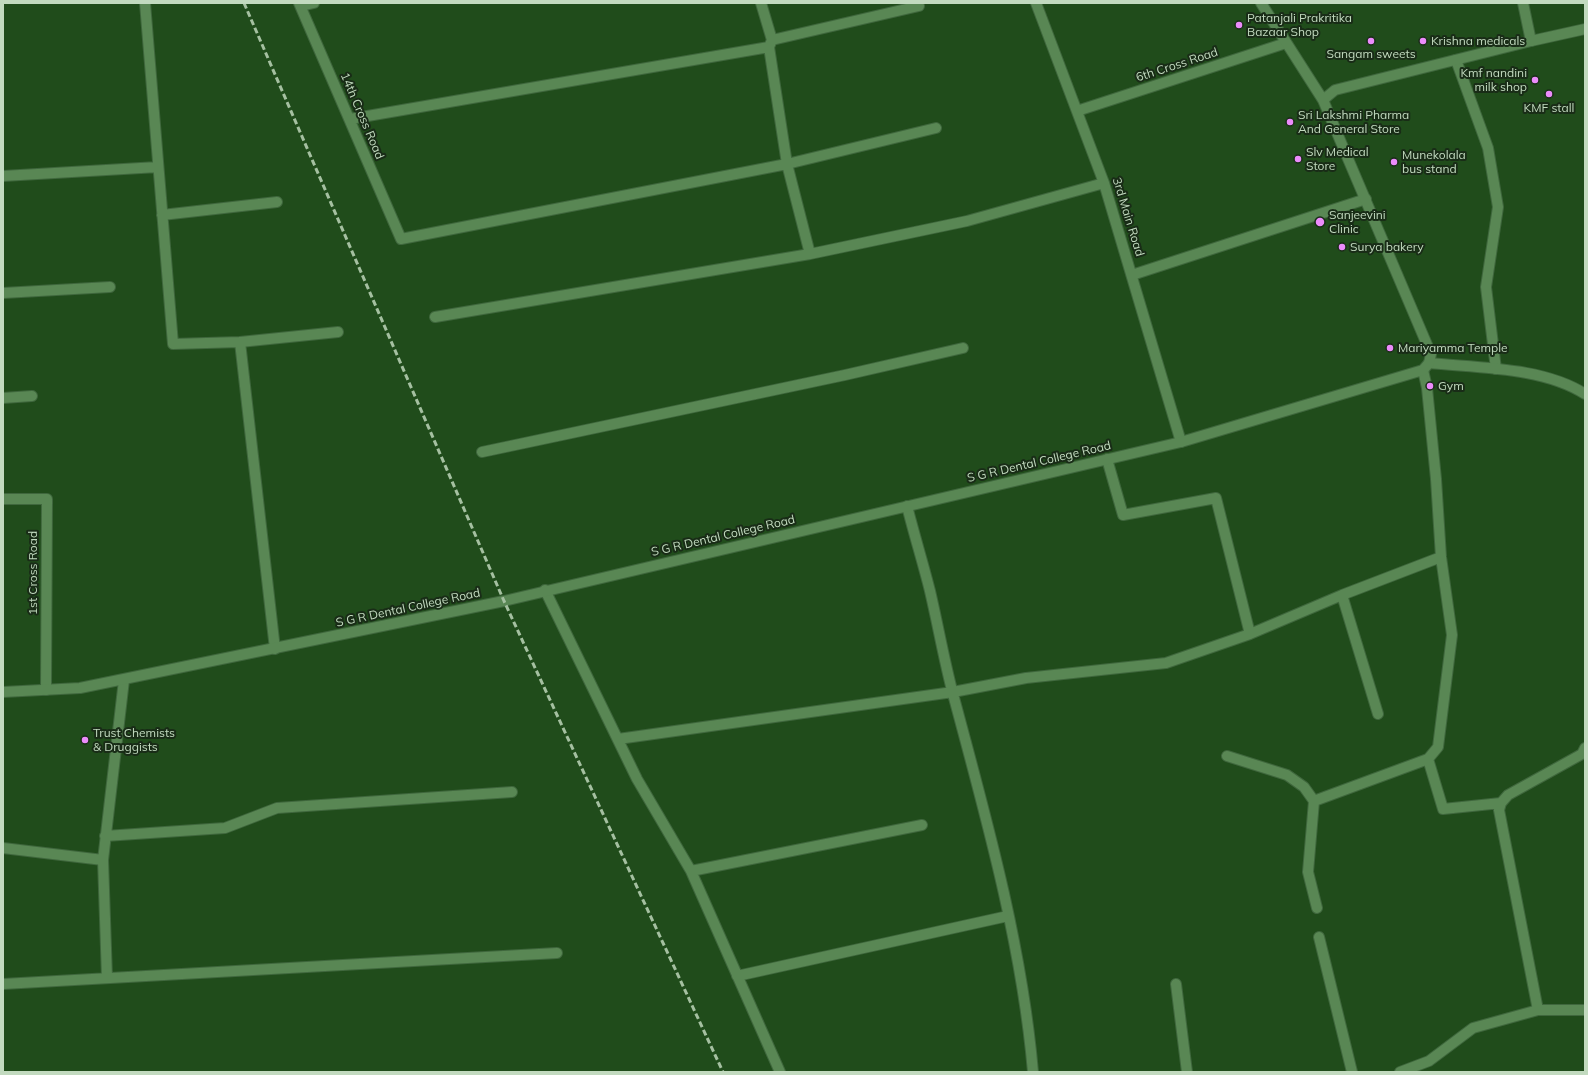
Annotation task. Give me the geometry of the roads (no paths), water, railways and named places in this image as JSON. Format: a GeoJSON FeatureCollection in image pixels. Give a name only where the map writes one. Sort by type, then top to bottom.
{"type":"FeatureCollection","features":[{"type":"Feature","properties":{"kind":"street"},"geometry":{"type":"LineString","coordinates":[[144,3],[173,344],[240,342],[338,332]]}},
{"type":"Feature","properties":{"kind":"street"},"geometry":{"type":"LineString","coordinates":[[300,4],[314,3]]}},
{"type":"Feature","properties":{"kind":"street"},"geometry":{"type":"LineString","coordinates":[[761,3],[771,43],[787,164],[810,254]]}},
{"type":"Feature","properties":{"kind":"street","name":"3rd Main Road"},"geometry":{"type":"LineString","coordinates":[[1036,3],[1104,183],[1181,442]]}},
{"type":"Feature","properties":{"kind":"street"},"geometry":{"type":"LineString","coordinates":[[1261,3],[1323,100],[1345,155],[1366,199],[1428,363],[1428,396],[1441,558],[1452,635],[1438,747],[1428,759],[1314,801]]}},
{"type":"Feature","properties":{"kind":"street"},"geometry":{"type":"LineString","coordinates":[[1523,3],[1531,41]]}},
{"type":"Feature","properties":{"kind":"street","name":"14th Cross Road"},"geometry":{"type":"LineString","coordinates":[[300,4],[401,239],[787,164]]}},
{"type":"Feature","properties":{"kind":"street"},"geometry":{"type":"LineString","coordinates":[[350,119],[771,43],[919,6]]}},
{"type":"Feature","properties":{"kind":"street"},"geometry":{"type":"LineString","coordinates":[[1323,100],[1335,90],[1585,29]]}},
{"type":"Feature","properties":{"kind":"street","name":"6th Cross Road"},"geometry":{"type":"LineString","coordinates":[[1077,112],[1286,43]]}},
{"type":"Feature","properties":{"kind":"street"},"geometry":{"type":"LineString","coordinates":[[1456,60],[1488,148],[1498,207],[1486,287],[1496,370]]}},
{"type":"Feature","properties":{"kind":"street"},"geometry":{"type":"LineString","coordinates":[[787,164],[936,128]]}},
{"type":"Feature","properties":{"kind":"street"},"geometry":{"type":"LineString","coordinates":[[3,176],[158,167]]}},
{"type":"Feature","properties":{"kind":"street"},"geometry":{"type":"LineString","coordinates":[[435,317],[810,254],[966,221],[1104,183]]}},
{"type":"Feature","properties":{"kind":"street"},"geometry":{"type":"LineString","coordinates":[[1132,275],[1366,199]]}},
{"type":"Feature","properties":{"kind":"street"},"geometry":{"type":"LineString","coordinates":[[162,215],[277,202]]}},
{"type":"Feature","properties":{"kind":"street"},"geometry":{"type":"LineString","coordinates":[[3,293],[110,287]]}},
{"type":"Feature","properties":{"kind":"street"},"geometry":{"type":"LineString","coordinates":[[240,342],[275,649]]}},
{"type":"Feature","properties":{"kind":"street"},"geometry":{"type":"LineString","coordinates":[[482,452],[845,376],[963,348]]}},
{"type":"Feature","properties":{"kind":"street"},"geometry":{"type":"LineString","coordinates":[[1428,363],[1541,376],[1574,387],[1585,394]]}},
{"type":"Feature","properties":{"kind":"street","name":"S G R Dental College Road"},"geometry":{"type":"LineString","coordinates":[[3,692],[80,688],[504,601],[545,590],[1181,442],[1428,363]]}},
{"type":"Feature","properties":{"kind":"street"},"geometry":{"type":"LineString","coordinates":[[3,398],[32,396]]}},
{"type":"Feature","properties":{"kind":"street"},"geometry":{"type":"LineString","coordinates":[[1108,459],[1122,515],[1216,498],[1250,634]]}},
{"type":"Feature","properties":{"kind":"street","name":"1st Cross Road"},"geometry":{"type":"LineString","coordinates":[[3,499],[47,499],[46,690]]}},
{"type":"Feature","properties":{"kind":"street"},"geometry":{"type":"LineString","coordinates":[[907,506],[930,591],[953,692],[980,791],[1008,916],[1030,1034],[1034,1072]]}},
{"type":"Feature","properties":{"kind":"street"},"geometry":{"type":"LineString","coordinates":[[618,739],[953,692],[1026,678],[1166,663],[1250,634],[1342,595],[1441,558]]}},
{"type":"Feature","properties":{"kind":"street"},"geometry":{"type":"LineString","coordinates":[[545,590],[637,779],[691,871],[780,1072]]}},
{"type":"Feature","properties":{"kind":"street"},"geometry":{"type":"LineString","coordinates":[[1342,595],[1378,714]]}},
{"type":"Feature","properties":{"kind":"street"},"geometry":{"type":"LineString","coordinates":[[107,978],[102,860],[124,680]]}},
{"type":"Feature","properties":{"kind":"street"},"geometry":{"type":"LineString","coordinates":[[1538,1010],[1499,810],[1501,803],[1508,796],[1582,754],[1585,748]]}},
{"type":"Feature","properties":{"kind":"street"},"geometry":{"type":"LineString","coordinates":[[1227,756],[1287,775],[1304,787],[1314,801],[1308,872],[1317,908]]}},
{"type":"Feature","properties":{"kind":"street"},"geometry":{"type":"LineString","coordinates":[[1428,759],[1443,809],[1501,803]]}},
{"type":"Feature","properties":{"kind":"street"},"geometry":{"type":"LineString","coordinates":[[105,836],[225,828],[277,808],[512,792]]}},
{"type":"Feature","properties":{"kind":"street"},"geometry":{"type":"LineString","coordinates":[[691,871],[922,825]]}},
{"type":"Feature","properties":{"kind":"street"},"geometry":{"type":"LineString","coordinates":[[3,848],[102,860]]}},
{"type":"Feature","properties":{"kind":"street"},"geometry":{"type":"LineString","coordinates":[[737,976],[1008,916]]}},
{"type":"Feature","properties":{"kind":"street"},"geometry":{"type":"LineString","coordinates":[[1319,937],[1352,1072]]}},
{"type":"Feature","properties":{"kind":"street"},"geometry":{"type":"LineString","coordinates":[[3,984],[557,953]]}},
{"type":"Feature","properties":{"kind":"street"},"geometry":{"type":"LineString","coordinates":[[1176,984],[1187,1072]]}},
{"type":"Feature","properties":{"kind":"street"},"geometry":{"type":"LineString","coordinates":[[1400,1072],[1429,1062],[1473,1028],[1538,1010],[1585,1010]]}},
{"type":"Feature","properties":{"kind":"railway"},"geometry":{"type":"LineString","coordinates":[[244,3],[504,601],[723,1072]]}},
{"type":"Feature","properties":{"kind":"place","name":"Patanjali Prakritika Bazaar Shop"},"geometry":{"type":"Point","coordinates":[1239,25]}},
{"type":"Feature","properties":{"kind":"place","name":"Sangam sweets"},"geometry":{"type":"Point","coordinates":[1371,41]}},
{"type":"Feature","properties":{"kind":"place","name":"Krishna medicals"},"geometry":{"type":"Point","coordinates":[1423,41]}},
{"type":"Feature","properties":{"kind":"place","name":"Kmf nandini milk shop"},"geometry":{"type":"Point","coordinates":[1535,80]}},
{"type":"Feature","properties":{"kind":"place","name":"KMF stall"},"geometry":{"type":"Point","coordinates":[1549,94]}},
{"type":"Feature","properties":{"kind":"place","name":"Sri Lakshmi Pharma And General Store"},"geometry":{"type":"Point","coordinates":[1290,122]}},
{"type":"Feature","properties":{"kind":"place","name":"Slv Medical Store"},"geometry":{"type":"Point","coordinates":[1298,159]}},
{"type":"Feature","properties":{"kind":"place","name":"Munekolala bus stand"},"geometry":{"type":"Point","coordinates":[1394,162]}},
{"type":"Feature","properties":{"kind":"place","name":"Sanjeevini Clinic"},"geometry":{"type":"Point","coordinates":[1320,222]}},
{"type":"Feature","properties":{"kind":"place","name":"Surya bakery"},"geometry":{"type":"Point","coordinates":[1342,247]}},
{"type":"Feature","properties":{"kind":"place","name":"Mariyamma Temple"},"geometry":{"type":"Point","coordinates":[1390,348]}},
{"type":"Feature","properties":{"kind":"place","name":"Gym"},"geometry":{"type":"Point","coordinates":[1430,386]}},
{"type":"Feature","properties":{"kind":"place","name":"Trust Chemists & Druggists"},"geometry":{"type":"Point","coordinates":[85,740]}}]}
